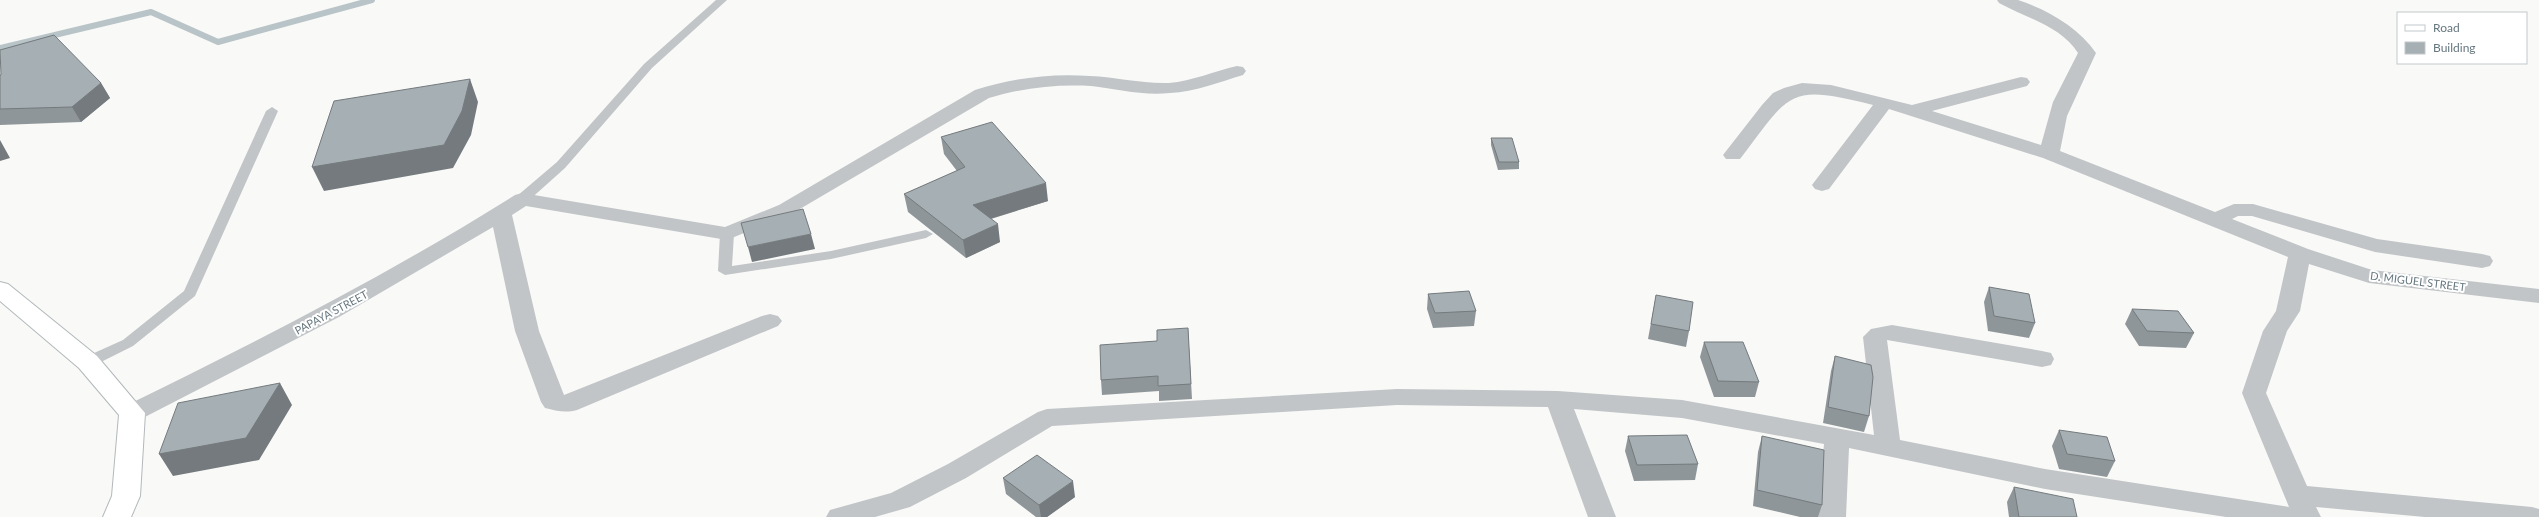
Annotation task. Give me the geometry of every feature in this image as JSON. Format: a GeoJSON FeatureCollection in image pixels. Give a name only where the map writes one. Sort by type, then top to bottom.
{"type":"FeatureCollection","features":[{"type":"Feature","properties":{"kind":"main road"},"geometry":{"type":"LineString","coordinates":[[0,289],[88,362],[132,413],[126,496],[117,517]]}},
{"type":"Feature","properties":{"kind":"street"},"geometry":{"type":"LineString","coordinates":[[2005,0],[2064,29],[2082,42],[2087,53],[2066,90],[2049,143],[2050,154]]}},
{"type":"Feature","properties":{"kind":"street"},"geometry":{"type":"LineString","coordinates":[[522,199],[667,222],[727,234],[786,209],[897,142],[982,94],[1001,88],[1052,80],[1091,81],[1141,88],[1170,88],[1192,84],[1237,71]]}},
{"type":"Feature","properties":{"kind":"street"},"geometry":{"type":"LineString","coordinates":[[1913,110],[2021,82]]}},
{"type":"Feature","properties":{"kind":"street","name":"D. MIGUEL STREET"},"geometry":{"type":"LineString","coordinates":[[1733,155],[1779,98],[1789,91],[1817,88],[1885,102],[2050,154],[2300,254],[2369,276],[2539,296]]}},
{"type":"Feature","properties":{"kind":"street"},"geometry":{"type":"LineString","coordinates":[[1822,185],[1885,102]]}},
{"type":"Feature","properties":{"kind":"street","name":"PAPAYA STREET"},"geometry":{"type":"LineString","coordinates":[[132,413],[322,318],[425,260],[522,199]]}},
{"type":"Feature","properties":{"kind":"street"},"geometry":{"type":"LineString","coordinates":[[2218,220],[2226,212],[2240,209],[2253,210],[2375,245],[2482,261]]}},
{"type":"Feature","properties":{"kind":"street"},"geometry":{"type":"LineString","coordinates":[[501,213],[527,331],[554,402],[568,404],[770,321]]}},
{"type":"Feature","properties":{"kind":"street"},"geometry":{"type":"LineString","coordinates":[[2298,510],[2254,393],[2275,331],[2288,312],[2300,254]]}},
{"type":"Feature","properties":{"kind":"street"},"geometry":{"type":"LineString","coordinates":[[1888,447],[1875,337],[1879,334],[1892,332],[2042,359]]}},
{"type":"Feature","properties":{"kind":"street"},"geometry":{"type":"LineString","coordinates":[[840,517],[900,500],[957,471],[1048,418],[1397,397],[1558,399],[1682,410],[1837,437],[2045,479],[2298,510],[2532,517]]}},
{"type":"Feature","properties":{"kind":"street"},"geometry":{"type":"LineString","coordinates":[[1558,399],[1602,517]]}},
{"type":"Feature","properties":{"kind":"street"},"geometry":{"type":"LineString","coordinates":[[1832,517],[1837,437]]}},
{"type":"Feature","properties":{"kind":"lane"},"geometry":{"type":"LineString","coordinates":[[522,199],[561,165],[648,66],[722,0]]}},
{"type":"Feature","properties":{"kind":"lane"},"geometry":{"type":"LineString","coordinates":[[88,362],[128,343],[190,293],[272,111]]}},
{"type":"Feature","properties":{"kind":"lane"},"geometry":{"type":"LineString","coordinates":[[727,234],[725,271],[830,255],[926,234]]}},
{"type":"Feature","properties":{"kind":"building"},"geometry":{"type":"Polygon","coordinates":[[[54,35],[101,83],[72,107],[0,109],[0,50],[54,35]]]}},
{"type":"Feature","properties":{"kind":"building"},"geometry":{"type":"Polygon","coordinates":[[[470,79],[462,111],[444,145],[312,167],[334,101],[470,79]]]}},
{"type":"Feature","properties":{"kind":"building"},"geometry":{"type":"Polygon","coordinates":[[[992,122],[1046,183],[973,205],[998,224],[963,240],[904,194],[965,167],[941,137],[992,122]]]}},
{"type":"Feature","properties":{"kind":"building"},"geometry":{"type":"Polygon","coordinates":[[[1491,138],[1512,138],[1519,162],[1499,162],[1491,138]]]}},
{"type":"Feature","properties":{"kind":"building"},"geometry":{"type":"Polygon","coordinates":[[[803,209],[811,234],[748,247],[741,223],[803,209]]]}},
{"type":"Feature","properties":{"kind":"building"},"geometry":{"type":"Polygon","coordinates":[[[1989,287],[2029,294],[2035,323],[1994,316],[1989,287]]]}},
{"type":"Feature","properties":{"kind":"building"},"geometry":{"type":"Polygon","coordinates":[[[1469,291],[1476,311],[1435,313],[1428,294],[1469,291]]]}},
{"type":"Feature","properties":{"kind":"building"},"geometry":{"type":"Polygon","coordinates":[[[1656,295],[1693,302],[1689,331],[1651,324],[1656,295]]]}},
{"type":"Feature","properties":{"kind":"building"},"geometry":{"type":"Polygon","coordinates":[[[2132,309],[2178,311],[2194,333],[2147,331],[2132,309]]]}},
{"type":"Feature","properties":{"kind":"building"},"geometry":{"type":"Polygon","coordinates":[[[1188,328],[1191,384],[1158,386],[1158,376],[1101,380],[1100,345],[1157,341],[1157,330],[1188,328]]]}},
{"type":"Feature","properties":{"kind":"building"},"geometry":{"type":"Polygon","coordinates":[[[1704,342],[1743,342],[1759,382],[1718,381],[1704,342]]]}},
{"type":"Feature","properties":{"kind":"building"},"geometry":{"type":"Polygon","coordinates":[[[1835,356],[1871,365],[1873,377],[1869,416],[1828,407],[1835,356]]]}},
{"type":"Feature","properties":{"kind":"building"},"geometry":{"type":"Polygon","coordinates":[[[280,383],[246,438],[159,454],[178,403],[280,383]]]}},
{"type":"Feature","properties":{"kind":"building"},"geometry":{"type":"Polygon","coordinates":[[[2059,430],[2107,437],[2115,461],[2067,454],[2059,430]]]}},
{"type":"Feature","properties":{"kind":"building"},"geometry":{"type":"Polygon","coordinates":[[[1687,435],[1698,464],[1637,465],[1628,436],[1687,435]]]}},
{"type":"Feature","properties":{"kind":"building"},"geometry":{"type":"Polygon","coordinates":[[[1762,436],[1824,450],[1822,505],[1757,490],[1762,436]]]}},
{"type":"Feature","properties":{"kind":"building"},"geometry":{"type":"Polygon","coordinates":[[[1037,455],[1073,481],[1039,505],[1003,478],[1037,455]]]}},
{"type":"Feature","properties":{"kind":"building"},"geometry":{"type":"Polygon","coordinates":[[[2014,487],[2073,499],[2077,517],[2019,517],[2014,487]]]}},
{"type":"Feature","properties":{"kind":"waterway"},"geometry":{"type":"LineString","coordinates":[[0,48],[151,12],[218,42],[372,0]]}}]}
